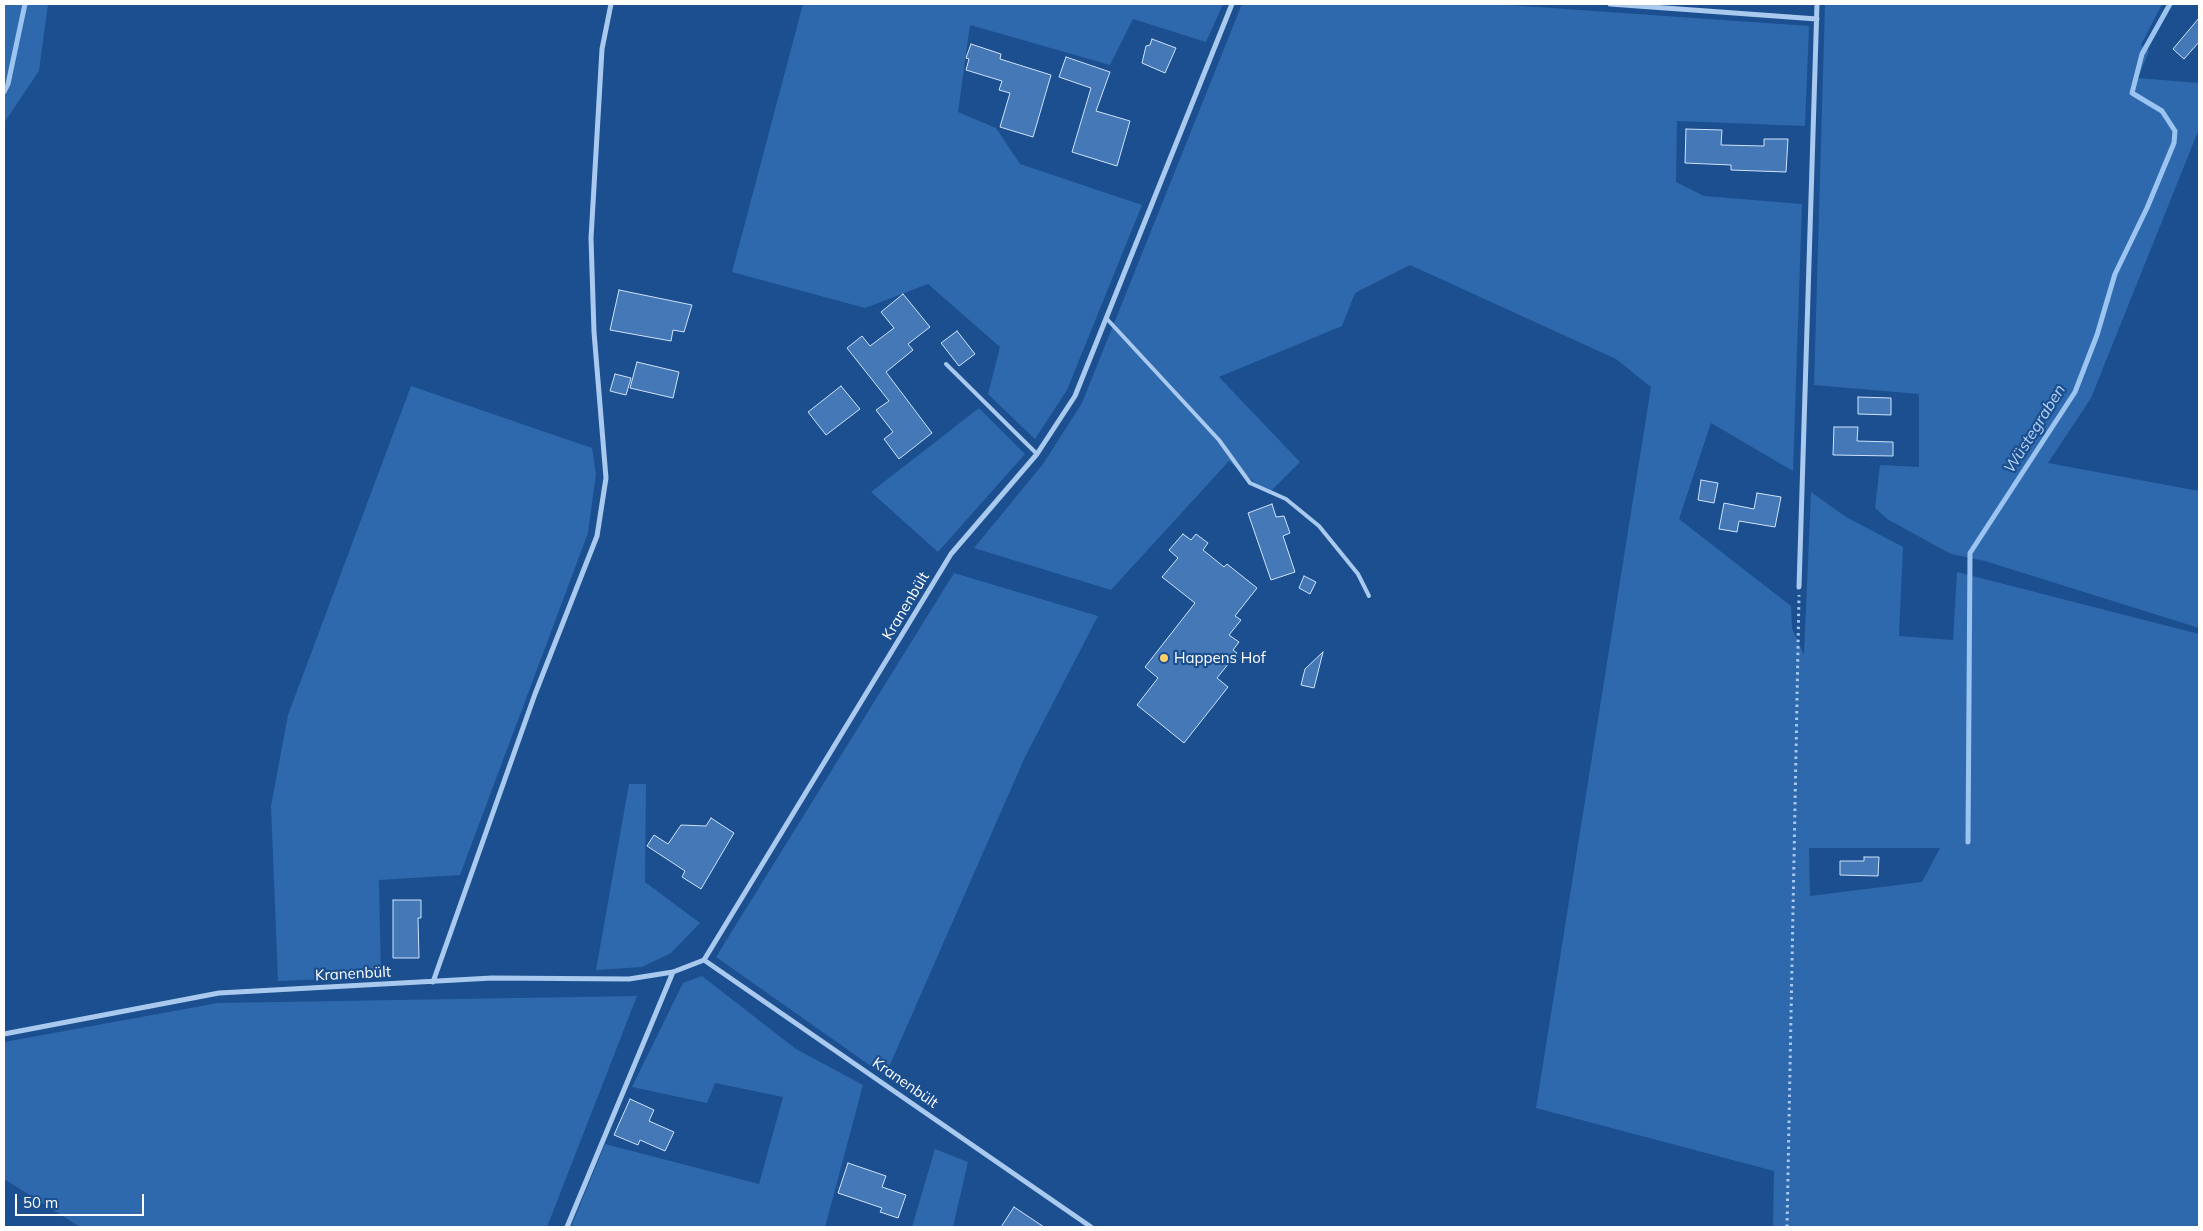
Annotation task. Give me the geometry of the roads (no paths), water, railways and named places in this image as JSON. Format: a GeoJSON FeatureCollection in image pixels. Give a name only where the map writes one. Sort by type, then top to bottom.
{"type":"FeatureCollection","features":[{"type":"Feature","properties":{"kind":"street"},"geometry":{"type":"LineString","coordinates":[[433,982],[535,694],[597,536],[606,478],[594,332],[591,238],[602,49],[611,4]]}},
{"type":"Feature","properties":{"kind":"street","name":"Kranenbült"},"geometry":{"type":"LineString","coordinates":[[4,1034],[219,993],[492,978],[629,979],[673,972],[704,960],[951,554],[1037,454],[1075,396],[1232,4]]}},
{"type":"Feature","properties":{"kind":"street"},"geometry":{"type":"LineString","coordinates":[[1610,4],[1817,19]]}},
{"type":"Feature","properties":{"kind":"street"},"geometry":{"type":"LineString","coordinates":[[1799,587],[1817,4]]}},
{"type":"Feature","properties":{"kind":"street","name":"Kranenbült"},"geometry":{"type":"LineString","coordinates":[[704,960],[1092,1227]]}},
{"type":"Feature","properties":{"kind":"street"},"geometry":{"type":"LineString","coordinates":[[568,1227],[673,972]]}},
{"type":"Feature","properties":{"kind":"lane"},"geometry":{"type":"LineString","coordinates":[[1107,319],[1219,440],[1250,483],[1286,499],[1319,526],[1358,574],[1369,596]]}},
{"type":"Feature","properties":{"kind":"lane"},"geometry":{"type":"LineString","coordinates":[[946,364],[1037,454]]}},
{"type":"Feature","properties":{"kind":"waterway"},"geometry":{"type":"LineString","coordinates":[[4,92],[8,84],[25,4]]}},
{"type":"Feature","properties":{"kind":"waterway","name":"Wüstegraben"},"geometry":{"type":"LineString","coordinates":[[1968,842],[1970,553],[2075,392],[2097,335],[2115,274],[2147,208],[2174,143],[2175,131],[2162,111],[2132,93],[2142,54],[2170,4]]}},
{"type":"Feature","properties":{"kind":"place","name":"Happens Hof"},"geometry":{"type":"Point","coordinates":[1164,658]}}]}
